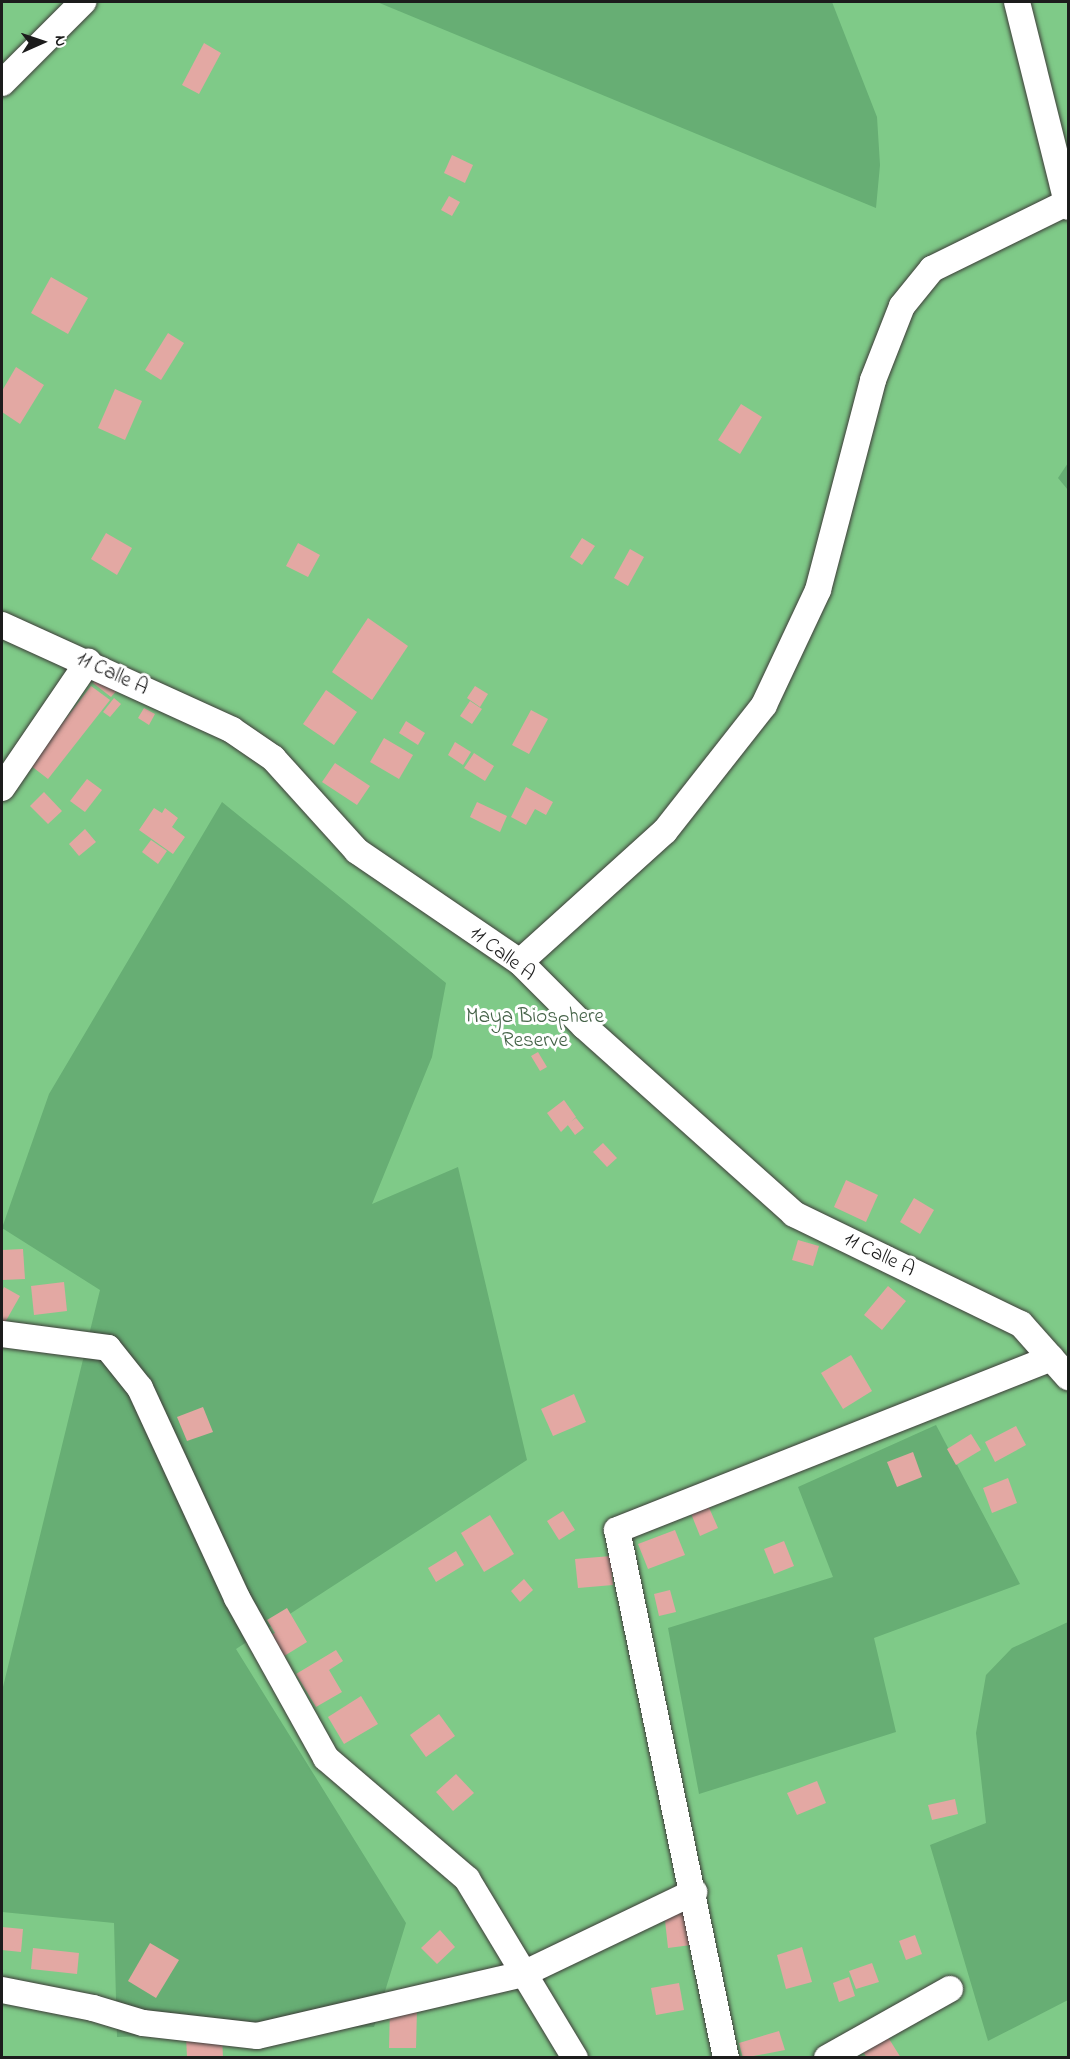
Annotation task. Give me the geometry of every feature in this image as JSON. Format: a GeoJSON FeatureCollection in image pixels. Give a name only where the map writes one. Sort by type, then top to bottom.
{"type":"FeatureCollection","features":[{"type":"Feature","properties":{"kind":"street"},"geometry":{"type":"LineString","coordinates":[[2,83],[83,2]]}},
{"type":"Feature","properties":{"kind":"street"},"geometry":{"type":"LineString","coordinates":[[520,962],[665,831],[764,705],[818,590],[870,391],[902,306],[932,268],[1067,205],[1049,117],[1017,2]]}},
{"type":"Feature","properties":{"kind":"street","name":"11 Calle A"},"geometry":{"type":"LineString","coordinates":[[2,625],[88,662],[232,730],[273,758],[357,851],[520,962],[584,1026],[794,1214],[1021,1324],[1068,1377]]}},
{"type":"Feature","properties":{"kind":"street"},"geometry":{"type":"LineString","coordinates":[[2,788],[88,662]]}},
{"type":"Feature","properties":{"kind":"street"},"geometry":{"type":"LineString","coordinates":[[2,1334],[108,1348],[140,1388],[237,1598],[326,1758],[467,1879],[575,2058]]}},
{"type":"Feature","properties":{"kind":"street"},"geometry":{"type":"LineString","coordinates":[[726,2058],[694,1892],[617,1530],[1052,1358]]}},
{"type":"Feature","properties":{"kind":"street"},"geometry":{"type":"LineString","coordinates":[[2,1990],[93,2008],[143,2023],[257,2047],[523,1974],[694,1892]]}},
{"type":"Feature","properties":{"kind":"street"},"geometry":{"type":"LineString","coordinates":[[827,2058],[950,1989]]}},
{"type":"Feature","properties":{"kind":"green space","name":"Maya Biosphere Reserve"},"geometry":{"type":"Polygon","coordinates":[[[2,2],[1068,2],[1068,2057],[2,2058],[2,2]]]}},
{"type":"Feature","properties":{"kind":"green space"},"geometry":{"type":"Polygon","coordinates":[[[377,2],[832,2],[877,117],[880,165],[876,208],[377,2]]]}},
{"type":"Feature","properties":{"kind":"green space"},"geometry":{"type":"Polygon","coordinates":[[[1068,463],[1068,490],[1058,478],[1068,463]]]}},
{"type":"Feature","properties":{"kind":"green space"},"geometry":{"type":"Polygon","coordinates":[[[222,802],[446,983],[432,1057],[372,1204],[458,1167],[527,1460],[236,1649],[406,1923],[374,2027],[117,2037],[114,1923],[2,1912],[2,1691],[100,1290],[2,1228],[49,1094],[222,802]]]}},
{"type":"Feature","properties":{"kind":"green space"},"geometry":{"type":"Polygon","coordinates":[[[936,1425],[1020,1584],[874,1638],[896,1732],[699,1794],[668,1628],[833,1577],[798,1487],[936,1425]]]}},
{"type":"Feature","properties":{"kind":"green space"},"geometry":{"type":"Polygon","coordinates":[[[1068,1622],[1068,2000],[988,2041],[930,1845],[986,1823],[976,1733],[986,1675],[1012,1648],[1068,1622]]]}},
{"type":"Feature","properties":{"kind":"building"},"geometry":{"type":"Polygon","coordinates":[[[204,43],[221,53],[199,94],[182,85],[204,43]]]}},
{"type":"Feature","properties":{"kind":"building"},"geometry":{"type":"Polygon","coordinates":[[[452,155],[473,165],[465,183],[444,173],[452,155]]]}},
{"type":"Feature","properties":{"kind":"building"},"geometry":{"type":"Polygon","coordinates":[[[449,196],[460,202],[452,216],[441,210],[449,196]]]}},
{"type":"Feature","properties":{"kind":"building"},"geometry":{"type":"Polygon","coordinates":[[[51,277],[88,298],[68,334],[31,313],[51,277]]]}},
{"type":"Feature","properties":{"kind":"building"},"geometry":{"type":"Polygon","coordinates":[[[168,333],[184,343],[161,380],[145,370],[168,333]]]}},
{"type":"Feature","properties":{"kind":"building"},"geometry":{"type":"Polygon","coordinates":[[[16,367],[44,385],[20,424],[2,412],[2,391],[16,367]]]}},
{"type":"Feature","properties":{"kind":"building"},"geometry":{"type":"Polygon","coordinates":[[[115,389],[142,401],[125,440],[98,428],[115,389]]]}},
{"type":"Feature","properties":{"kind":"building"},"geometry":{"type":"Polygon","coordinates":[[[741,404],[762,417],[740,454],[718,440],[741,404]]]}},
{"type":"Feature","properties":{"kind":"building"},"geometry":{"type":"Polygon","coordinates":[[[106,533],[132,548],[117,575],[91,559],[106,533]]]}},
{"type":"Feature","properties":{"kind":"building"},"geometry":{"type":"Polygon","coordinates":[[[582,538],[595,546],[582,565],[570,557],[582,538]]]}},
{"type":"Feature","properties":{"kind":"building"},"geometry":{"type":"Polygon","coordinates":[[[298,543],[320,555],[308,577],[286,566],[298,543]]]}},
{"type":"Feature","properties":{"kind":"building"},"geometry":{"type":"Polygon","coordinates":[[[630,549],[644,557],[628,586],[614,578],[630,549]]]}},
{"type":"Feature","properties":{"kind":"building"},"geometry":{"type":"Polygon","coordinates":[[[368,618],[408,646],[372,700],[332,672],[368,618]]]}},
{"type":"Feature","properties":{"kind":"building"},"geometry":{"type":"Polygon","coordinates":[[[101,673],[119,688],[111,697],[93,683],[101,673]]]}},
{"type":"Feature","properties":{"kind":"building"},"geometry":{"type":"Polygon","coordinates":[[[91,686],[110,700],[48,779],[30,765],[91,686]]]}},
{"type":"Feature","properties":{"kind":"building"},"geometry":{"type":"Polygon","coordinates":[[[475,686],[488,694],[480,707],[467,698],[475,686]]]}},
{"type":"Feature","properties":{"kind":"building"},"geometry":{"type":"Polygon","coordinates":[[[326,690],[357,712],[334,745],[303,724],[326,690]]]}},
{"type":"Feature","properties":{"kind":"building"},"geometry":{"type":"Polygon","coordinates":[[[114,698],[121,704],[110,717],[103,712],[114,698]]]}},
{"type":"Feature","properties":{"kind":"building"},"geometry":{"type":"Polygon","coordinates":[[[470,701],[482,709],[472,724],[460,716],[470,701]]]}},
{"type":"Feature","properties":{"kind":"building"},"geometry":{"type":"Polygon","coordinates":[[[144,708],[155,714],[149,725],[138,718],[144,708]]]}},
{"type":"Feature","properties":{"kind":"building"},"geometry":{"type":"Polygon","coordinates":[[[531,710],[548,719],[529,754],[512,745],[531,710]]]}},
{"type":"Feature","properties":{"kind":"building"},"geometry":{"type":"Polygon","coordinates":[[[406,721],[425,733],[418,745],[399,733],[406,721]]]}},
{"type":"Feature","properties":{"kind":"building"},"geometry":{"type":"Polygon","coordinates":[[[384,738],[413,755],[399,779],[370,762],[384,738]]]}},
{"type":"Feature","properties":{"kind":"building"},"geometry":{"type":"Polygon","coordinates":[[[455,742],[471,752],[463,765],[448,755],[455,742]]]}},
{"type":"Feature","properties":{"kind":"building"},"geometry":{"type":"Polygon","coordinates":[[[474,753],[494,766],[485,781],[464,768],[474,753]]]}},
{"type":"Feature","properties":{"kind":"building"},"geometry":{"type":"Polygon","coordinates":[[[335,763],[370,786],[357,805],[322,782],[335,763]]]}},
{"type":"Feature","properties":{"kind":"building"},"geometry":{"type":"Polygon","coordinates":[[[87,779],[102,790],[85,812],[70,801],[87,779]]]}},
{"type":"Feature","properties":{"kind":"building"},"geometry":{"type":"Polygon","coordinates":[[[526,787],[553,802],[546,815],[535,809],[526,825],[511,817],[526,787]]]}},
{"type":"Feature","properties":{"kind":"building"},"geometry":{"type":"Polygon","coordinates":[[[44,792],[62,811],[48,824],[30,806],[44,792]]]}},
{"type":"Feature","properties":{"kind":"building"},"geometry":{"type":"Polygon","coordinates":[[[477,802],[507,816],[500,832],[470,817],[477,802]]]}},
{"type":"Feature","properties":{"kind":"building"},"geometry":{"type":"Polygon","coordinates":[[[154,808],[162,813],[165,808],[178,818],[172,827],[185,837],[173,854],[139,830],[154,808]]]}},
{"type":"Feature","properties":{"kind":"building"},"geometry":{"type":"Polygon","coordinates":[[[85,829],[96,842],[79,856],[69,844],[85,829]]]}},
{"type":"Feature","properties":{"kind":"building"},"geometry":{"type":"Polygon","coordinates":[[[151,840],[167,851],[158,864],[142,852],[151,840]]]}},
{"type":"Feature","properties":{"kind":"building"},"geometry":{"type":"Polygon","coordinates":[[[538,1052],[547,1067],[540,1071],[531,1056],[538,1052]]]}},
{"type":"Feature","properties":{"kind":"building"},"geometry":{"type":"Polygon","coordinates":[[[564,1100],[576,1117],[561,1132],[547,1113],[564,1100]]]}},
{"type":"Feature","properties":{"kind":"building"},"geometry":{"type":"Polygon","coordinates":[[[576,1118],[584,1128],[575,1135],[567,1124],[576,1118]]]}},
{"type":"Feature","properties":{"kind":"building"},"geometry":{"type":"Polygon","coordinates":[[[603,1143],[617,1158],[607,1167],[593,1152],[603,1143]]]}},
{"type":"Feature","properties":{"kind":"building"},"geometry":{"type":"Polygon","coordinates":[[[846,1180],[878,1195],[866,1222],[834,1207],[846,1180]]]}},
{"type":"Feature","properties":{"kind":"building"},"geometry":{"type":"Polygon","coordinates":[[[914,1198],[934,1210],[920,1234],[900,1222],[914,1198]]]}},
{"type":"Feature","properties":{"kind":"building"},"geometry":{"type":"Polygon","coordinates":[[[798,1240],[819,1246],[813,1266],[792,1260],[798,1240]]]}},
{"type":"Feature","properties":{"kind":"building"},"geometry":{"type":"Polygon","coordinates":[[[23,1249],[25,1279],[2,1280],[2,1250],[23,1249]]]}},
{"type":"Feature","properties":{"kind":"building"},"geometry":{"type":"Polygon","coordinates":[[[64,1282],[67,1311],[34,1315],[31,1286],[64,1282]]]}},
{"type":"Feature","properties":{"kind":"building"},"geometry":{"type":"Polygon","coordinates":[[[888,1286],[906,1301],[882,1330],[864,1315],[888,1286]]]}},
{"type":"Feature","properties":{"kind":"building"},"geometry":{"type":"Polygon","coordinates":[[[4,1287],[20,1296],[3,1326],[2,1292],[4,1287]]]}},
{"type":"Feature","properties":{"kind":"building"},"geometry":{"type":"Polygon","coordinates":[[[851,1355],[872,1391],[843,1409],[821,1373],[851,1355]]]}},
{"type":"Feature","properties":{"kind":"building"},"geometry":{"type":"Polygon","coordinates":[[[574,1394],[586,1422],[553,1436],[541,1409],[574,1394]]]}},
{"type":"Feature","properties":{"kind":"building"},"geometry":{"type":"Polygon","coordinates":[[[203,1407],[213,1432],[187,1441],[177,1417],[203,1407]]]}},
{"type":"Feature","properties":{"kind":"building"},"geometry":{"type":"Polygon","coordinates":[[[1016,1426],[1026,1445],[995,1462],[985,1442],[1016,1426]]]}},
{"type":"Feature","properties":{"kind":"building"},"geometry":{"type":"Polygon","coordinates":[[[971,1434],[981,1450],[956,1465],[947,1449],[971,1434]]]}},
{"type":"Feature","properties":{"kind":"building"},"geometry":{"type":"Polygon","coordinates":[[[913,1452],[922,1477],[897,1487],[887,1462],[913,1452]]]}},
{"type":"Feature","properties":{"kind":"building"},"geometry":{"type":"Polygon","coordinates":[[[1008,1478],[1017,1503],[992,1513],[983,1488],[1008,1478]]]}},
{"type":"Feature","properties":{"kind":"building"},"geometry":{"type":"Polygon","coordinates":[[[707,1503],[718,1528],[700,1536],[690,1511],[707,1503]]]}},
{"type":"Feature","properties":{"kind":"building"},"geometry":{"type":"Polygon","coordinates":[[[563,1511],[575,1530],[559,1540],[547,1521],[563,1511]]]}},
{"type":"Feature","properties":{"kind":"building"},"geometry":{"type":"Polygon","coordinates":[[[490,1515],[514,1554],[484,1572],[461,1533],[490,1515]]]}},
{"type":"Feature","properties":{"kind":"building"},"geometry":{"type":"Polygon","coordinates":[[[675,1530],[685,1555],[648,1569],[638,1544],[675,1530]]]}},
{"type":"Feature","properties":{"kind":"building"},"geometry":{"type":"Polygon","coordinates":[[[784,1541],[794,1566],[774,1574],[764,1549],[784,1541]]]}},
{"type":"Feature","properties":{"kind":"building"},"geometry":{"type":"Polygon","coordinates":[[[456,1551],[464,1565],[436,1582],[428,1568],[456,1551]]]}},
{"type":"Feature","properties":{"kind":"building"},"geometry":{"type":"Polygon","coordinates":[[[611,1556],[613,1585],[578,1588],[575,1559],[611,1556]]]}},
{"type":"Feature","properties":{"kind":"building"},"geometry":{"type":"Polygon","coordinates":[[[524,1579],[533,1590],[520,1602],[511,1591],[524,1579]]]}},
{"type":"Feature","properties":{"kind":"building"},"geometry":{"type":"Polygon","coordinates":[[[670,1590],[676,1612],[659,1616],[654,1594],[670,1590]]]}},
{"type":"Feature","properties":{"kind":"building"},"geometry":{"type":"Polygon","coordinates":[[[287,1608],[307,1642],[281,1658],[268,1636],[275,1633],[267,1620],[287,1608]]]}},
{"type":"Feature","properties":{"kind":"building"},"geometry":{"type":"Polygon","coordinates":[[[336,1650],[343,1661],[329,1670],[342,1692],[316,1707],[296,1674],[336,1650]]]}},
{"type":"Feature","properties":{"kind":"building"},"geometry":{"type":"Polygon","coordinates":[[[361,1696],[378,1724],[344,1744],[328,1717],[361,1696]]]}},
{"type":"Feature","properties":{"kind":"building"},"geometry":{"type":"Polygon","coordinates":[[[439,1714],[455,1736],[426,1757],[410,1735],[439,1714]]]}},
{"type":"Feature","properties":{"kind":"building"},"geometry":{"type":"Polygon","coordinates":[[[456,1774],[474,1793],[453,1811],[436,1792],[456,1774]]]}},
{"type":"Feature","properties":{"kind":"building"},"geometry":{"type":"Polygon","coordinates":[[[817,1781],[826,1803],[797,1815],[787,1793],[817,1781]]]}},
{"type":"Feature","properties":{"kind":"building"},"geometry":{"type":"Polygon","coordinates":[[[955,1799],[958,1814],[932,1820],[928,1805],[955,1799]]]}},
{"type":"Feature","properties":{"kind":"building"},"geometry":{"type":"Polygon","coordinates":[[[686,1907],[691,1945],[668,1948],[664,1911],[686,1907]]]}},
{"type":"Feature","properties":{"kind":"building"},"geometry":{"type":"Polygon","coordinates":[[[2,1927],[23,1929],[21,1952],[2,1950],[2,1927]]]}},
{"type":"Feature","properties":{"kind":"building"},"geometry":{"type":"Polygon","coordinates":[[[440,1930],[455,1947],[437,1964],[421,1948],[440,1930]]]}},
{"type":"Feature","properties":{"kind":"building"},"geometry":{"type":"Polygon","coordinates":[[[915,1935],[922,1954],[906,1960],[899,1941],[915,1935]]]}},
{"type":"Feature","properties":{"kind":"building"},"geometry":{"type":"Polygon","coordinates":[[[150,1943],[179,1960],[156,1998],[128,1981],[150,1943]]]}},
{"type":"Feature","properties":{"kind":"building"},"geometry":{"type":"Polygon","coordinates":[[[802,1947],[812,1982],[786,1989],[777,1955],[802,1947]]]}},
{"type":"Feature","properties":{"kind":"building"},"geometry":{"type":"Polygon","coordinates":[[[33,1948],[79,1953],[77,1974],[31,1969],[33,1948]]]}},
{"type":"Feature","properties":{"kind":"building"},"geometry":{"type":"Polygon","coordinates":[[[872,1963],[879,1982],[856,1989],[849,1971],[872,1963]]]}},
{"type":"Feature","properties":{"kind":"building"},"geometry":{"type":"Polygon","coordinates":[[[849,1977],[855,1996],[839,2002],[833,1983],[849,1977]]]}},
{"type":"Feature","properties":{"kind":"building"},"geometry":{"type":"Polygon","coordinates":[[[679,1983],[684,2010],[656,2015],[651,1988],[679,1983]]]}},
{"type":"Feature","properties":{"kind":"building"},"geometry":{"type":"Polygon","coordinates":[[[390,2008],[417,2009],[416,2048],[389,2048],[390,2008]]]}},
{"type":"Feature","properties":{"kind":"building"},"geometry":{"type":"Polygon","coordinates":[[[779,2031],[785,2050],[743,2058],[739,2043],[779,2031]]]}},
{"type":"Feature","properties":{"kind":"building"},"geometry":{"type":"Polygon","coordinates":[[[222,2034],[223,2058],[187,2058],[186,2035],[222,2034]]]}},
{"type":"Feature","properties":{"kind":"building"},"geometry":{"type":"Polygon","coordinates":[[[886,2034],[901,2058],[867,2058],[862,2050],[886,2034]]]}}]}
